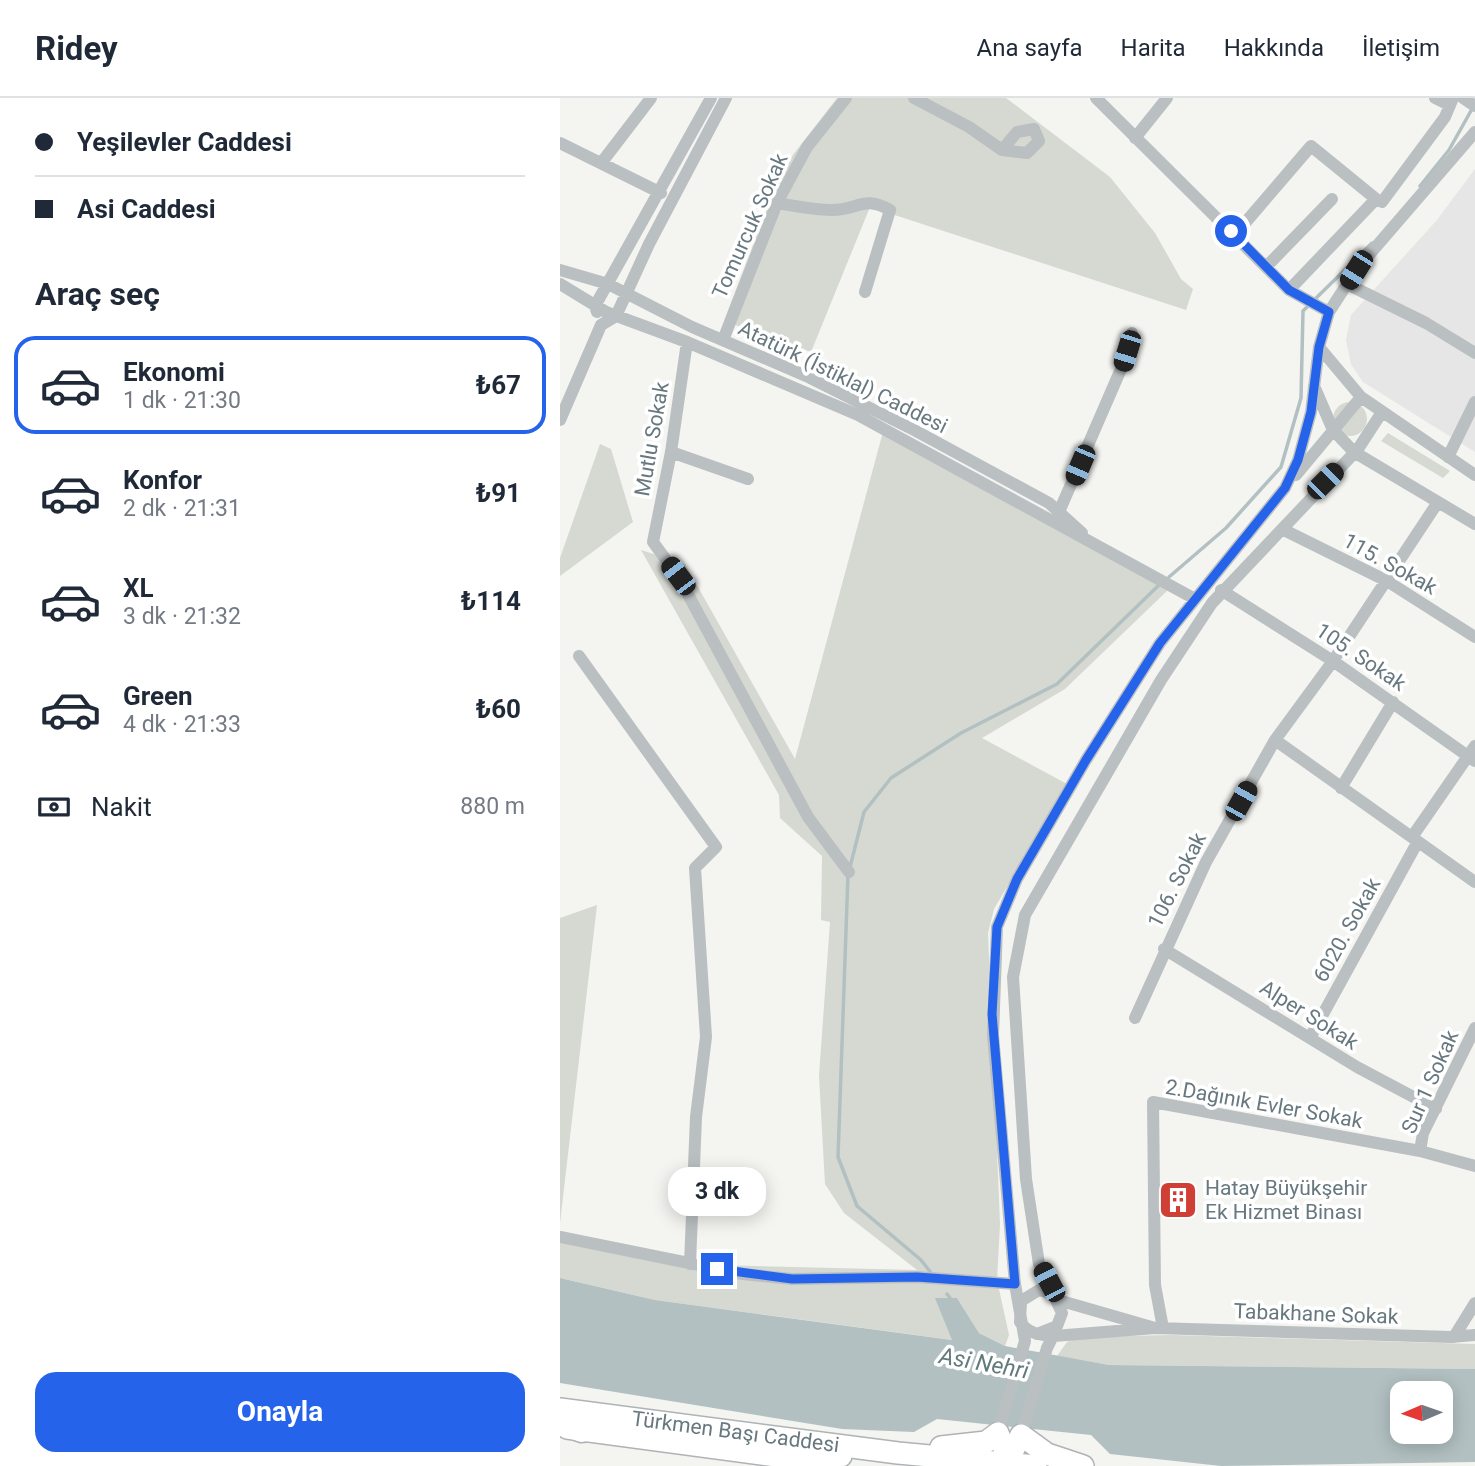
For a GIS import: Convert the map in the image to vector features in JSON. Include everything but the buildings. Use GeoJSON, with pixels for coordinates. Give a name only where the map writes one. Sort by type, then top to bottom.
{"type":"FeatureCollection","features":[{"type":"Feature","properties":{"kind":"main road","name":"Türkmen Başı Caddesi"},"geometry":{"type":"LineString","coordinates":[[560,1409],[898,1452],[1036,1466]]}},
{"type":"Feature","properties":{"kind":"main road"},"geometry":{"type":"LineString","coordinates":[[567,1426],[776,1456],[898,1457],[961,1466]]}},
{"type":"Feature","properties":{"kind":"main road"},"geometry":{"type":"LineString","coordinates":[[898,1452],[986,1441],[998,1433],[1008,1465]]}},
{"type":"Feature","properties":{"kind":"main road"},"geometry":{"type":"LineString","coordinates":[[1008,1465],[1021,1434],[1047,1454],[1083,1466]]}},
{"type":"Feature","properties":{"kind":"street"},"geometry":{"type":"LineString","coordinates":[[602,162],[651,98]]}},
{"type":"Feature","properties":{"kind":"street"},"geometry":{"type":"LineString","coordinates":[[601,325],[595,306],[661,193],[711,98]]}},
{"type":"Feature","properties":{"kind":"street"},"geometry":{"type":"LineString","coordinates":[[560,420],[601,325],[616,316],[649,244],[726,98]]}},
{"type":"Feature","properties":{"kind":"street","name":"Tomurcuk Sokak"},"geometry":{"type":"LineString","coordinates":[[723,340],[777,203],[807,147],[846,98]]}},
{"type":"Feature","properties":{"kind":"street"},"geometry":{"type":"LineString","coordinates":[[914,98],[969,127],[1002,150]]}},
{"type":"Feature","properties":{"kind":"street"},"geometry":{"type":"LineString","coordinates":[[1096,98],[1289,290],[1324,309]]}},
{"type":"Feature","properties":{"kind":"street"},"geometry":{"type":"LineString","coordinates":[[1135,138],[1167,98]]}},
{"type":"Feature","properties":{"kind":"street"},"geometry":{"type":"LineString","coordinates":[[1231,231],[1245,223],[1311,146],[1382,202],[1445,117],[1451,102],[1435,98]]}},
{"type":"Feature","properties":{"kind":"street"},"geometry":{"type":"LineString","coordinates":[[1463,98],[1475,106]]}},
{"type":"Feature","properties":{"kind":"street"},"geometry":{"type":"LineString","coordinates":[[1285,488],[1304,436],[1314,386],[1324,309],[1475,132]]}},
{"type":"Feature","properties":{"kind":"street"},"geometry":{"type":"LineString","coordinates":[[560,143],[661,193]]}},
{"type":"Feature","properties":{"kind":"street"},"geometry":{"type":"LineString","coordinates":[[1266,267],[1332,199]]}},
{"type":"Feature","properties":{"kind":"street"},"geometry":{"type":"LineString","coordinates":[[1289,290],[1376,199]]}},
{"type":"Feature","properties":{"kind":"street"},"geometry":{"type":"LineString","coordinates":[[777,203],[829,210],[845,209],[864,202],[877,203],[890,210],[865,292]]}},
{"type":"Feature","properties":{"kind":"street","name":"Atatürk (İstiklal) Caddesi"},"geometry":{"type":"LineString","coordinates":[[560,270],[608,284],[723,340],[806,376],[916,431],[1049,503],[1096,545]]}},
{"type":"Feature","properties":{"kind":"street","name":"Atatürk (İstiklal) Caddesi"},"geometry":{"type":"LineString","coordinates":[[560,284],[616,316],[687,342],[858,415],[1195,599]]}},
{"type":"Feature","properties":{"kind":"street"},"geometry":{"type":"LineString","coordinates":[[1347,284],[1426,323],[1475,353]]}},
{"type":"Feature","properties":{"kind":"street"},"geometry":{"type":"LineString","coordinates":[[1059,512],[1121,369],[1132,333]]}},
{"type":"Feature","properties":{"kind":"street","name":"Mutlu Sokak"},"geometry":{"type":"LineString","coordinates":[[687,342],[671,452],[653,542],[678,576],[808,817],[849,872]]}},
{"type":"Feature","properties":{"kind":"street"},"geometry":{"type":"LineString","coordinates":[[1319,347],[1361,397],[1475,475]]}},
{"type":"Feature","properties":{"kind":"street"},"geometry":{"type":"LineString","coordinates":[[1314,386],[1333,430],[1354,452],[1475,524]]}},
{"type":"Feature","properties":{"kind":"street"},"geometry":{"type":"LineString","coordinates":[[998,1433],[1025,1341],[1018,1315],[992,1014],[997,927],[1017,879],[1086,760],[1160,643],[1361,397]]}},
{"type":"Feature","properties":{"kind":"street"},"geometry":{"type":"LineString","coordinates":[[1448,457],[1475,402]]}},
{"type":"Feature","properties":{"kind":"street"},"geometry":{"type":"LineString","coordinates":[[1021,1434],[1050,1342],[1060,1320],[1061,1306],[1039,1264],[1026,1179],[1013,976],[1026,915],[1161,680],[1222,590],[1283,530],[1354,452],[1382,412]]}},
{"type":"Feature","properties":{"kind":"street"},"geometry":{"type":"LineString","coordinates":[[671,452],[748,479]]}},
{"type":"Feature","properties":{"kind":"street","name":"106. Sokak"},"geometry":{"type":"LineString","coordinates":[[1135,1018],[1164,949],[1206,862],[1275,740],[1333,661],[1438,502]]}},
{"type":"Feature","properties":{"kind":"street","name":"115. Sokak"},"geometry":{"type":"LineString","coordinates":[[1283,530],[1387,581],[1475,637]]}},
{"type":"Feature","properties":{"kind":"street","name":"105. Sokak"},"geometry":{"type":"LineString","coordinates":[[1222,590],[1473,755]]}},
{"type":"Feature","properties":{"kind":"street"},"geometry":{"type":"LineString","coordinates":[[579,656],[716,847],[695,868],[706,1037],[696,1116],[691,1264]]}},
{"type":"Feature","properties":{"kind":"street"},"geometry":{"type":"LineString","coordinates":[[1341,788],[1393,702]]}},
{"type":"Feature","properties":{"kind":"street"},"geometry":{"type":"LineString","coordinates":[[1275,740],[1475,882]]}},
{"type":"Feature","properties":{"kind":"street","name":"6020. Sokak"},"geometry":{"type":"LineString","coordinates":[[1311,1037],[1415,840],[1473,755]]}},
{"type":"Feature","properties":{"kind":"street","name":"Alper Sokak"},"geometry":{"type":"LineString","coordinates":[[1164,949],[1357,1067],[1436,1109]]}},
{"type":"Feature","properties":{"kind":"street","name":"Sur 1 Sokak"},"geometry":{"type":"LineString","coordinates":[[1420,1151],[1423,1133],[1475,1028]]}},
{"type":"Feature","properties":{"kind":"street","name":"2.Dağınık Evler Sokak"},"geometry":{"type":"LineString","coordinates":[[1159,1328],[1155,1285],[1153,1102],[1420,1151],[1472,1168]]}},
{"type":"Feature","properties":{"kind":"street"},"geometry":{"type":"LineString","coordinates":[[560,1237],[691,1264],[792,1279],[917,1277],[1015,1284]]}},
{"type":"Feature","properties":{"kind":"street"},"geometry":{"type":"LineString","coordinates":[[1046,1291],[1058,1300],[1159,1328],[1050,1342],[1024,1328],[1018,1315],[1021,1301],[1032,1292],[1046,1291]]}},
{"type":"Feature","properties":{"kind":"street"},"geometry":{"type":"LineString","coordinates":[[1454,1337],[1475,1303]]}},
{"type":"Feature","properties":{"kind":"street"},"geometry":{"type":"LineString","coordinates":[[1037,1334],[1051,1331],[1060,1320]]}},
{"type":"Feature","properties":{"kind":"street","name":"Tabakhane Sokak"},"geometry":{"type":"LineString","coordinates":[[1159,1328],[1454,1337],[1475,1335]]}},
{"type":"Feature","properties":{"kind":"shaded area"},"geometry":{"type":"Polygon","coordinates":[[[837,98],[1006,98],[1110,177],[1155,233],[1181,279],[1193,289],[1186,310],[870,207],[811,352],[724,321],[782,169],[837,98]]]}},
{"type":"Feature","properties":{"kind":"shaded area"},"geometry":{"type":"Polygon","coordinates":[[[1475,169],[1475,452],[1363,382],[1351,364],[1346,340],[1351,315],[1437,220],[1475,169]]]}},
{"type":"Feature","properties":{"kind":"shaded area"},"geometry":{"type":"Polygon","coordinates":[[[1350,402],[1362,407],[1367,419],[1362,431],[1350,436],[1338,431],[1333,419],[1338,407],[1350,402]]]}},
{"type":"Feature","properties":{"kind":"shaded area"},"geometry":{"type":"Polygon","coordinates":[[[884,428],[1169,589],[1065,689],[982,738],[1067,784],[994,909],[988,933],[1000,1224],[997,1280],[1009,1335],[1005,1346],[979,1333],[957,1298],[936,1298],[953,1340],[655,1300],[560,1278],[560,1231],[717,1265],[917,1270],[844,1213],[825,1184],[819,1076],[830,922],[821,920],[822,856],[780,818],[779,795],[641,550],[685,564],[795,759],[884,428]]]}},
{"type":"Feature","properties":{"kind":"shaded area"},"geometry":{"type":"Polygon","coordinates":[[[1388,433],[1450,471],[1443,478],[1381,441],[1388,433]]]}},
{"type":"Feature","properties":{"kind":"shaded area"},"geometry":{"type":"Polygon","coordinates":[[[600,444],[611,449],[633,522],[560,576],[560,558],[600,444]]]}},
{"type":"Feature","properties":{"kind":"shaded area"},"geometry":{"type":"Polygon","coordinates":[[[597,905],[560,1223],[560,918],[597,905]]]}},
{"type":"Feature","properties":{"kind":"shaded area"},"geometry":{"type":"Polygon","coordinates":[[[1171,1335],[1475,1344],[1475,1369],[1109,1365],[1057,1356],[1067,1342],[1080,1337],[1171,1335]]]}},
{"type":"Feature","properties":{"kind":"water","name":"Asi Nehri"},"geometry":{"type":"Polygon","coordinates":[[[560,1278],[655,1300],[952,1340],[935,1298],[957,1298],[979,1333],[1005,1346],[1109,1365],[1475,1369],[1475,1462],[1221,1466],[1110,1454],[1091,1435],[937,1419],[914,1432],[842,1429],[560,1383],[560,1278]]]}},
{"type":"Feature","properties":{"kind":"waterway"},"geometry":{"type":"LineString","coordinates":[[1420,186],[1449,150],[1472,109]]}},
{"type":"Feature","properties":{"kind":"waterway"},"geometry":{"type":"LineString","coordinates":[[1169,577],[1226,528],[1281,467],[1301,398],[1303,311],[1372,243]]}},
{"type":"Feature","properties":{"kind":"waterway"},"geometry":{"type":"LineString","coordinates":[[850,867],[864,812],[891,778],[961,733],[1057,684],[1158,586]]}},
{"type":"Feature","properties":{"kind":"waterway"},"geometry":{"type":"LineString","coordinates":[[848,874],[838,1157],[857,1206],[921,1260],[932,1274]]}},
{"type":"Feature","properties":{"kind":"waterway"},"geometry":{"type":"LineString","coordinates":[[947,1294],[950,1298]]}},
{"type":"Feature","properties":{"kind":"place","name":"Hatay Büyükşehir Ek Hizmet Binası"},"geometry":{"type":"Point","coordinates":[1178,1200]}},
{"type":"Feature","properties":{"kind":"route"},"geometry":{"type":"LineString","coordinates":[[717,1269],[792,1279],[917,1277],[1015,1284],[992,1014],[997,927],[1017,879],[1086,760],[1160,643],[1285,488],[1298,460],[1311,412],[1319,347],[1329,312],[1289,290],[1231,231]]}}]}
